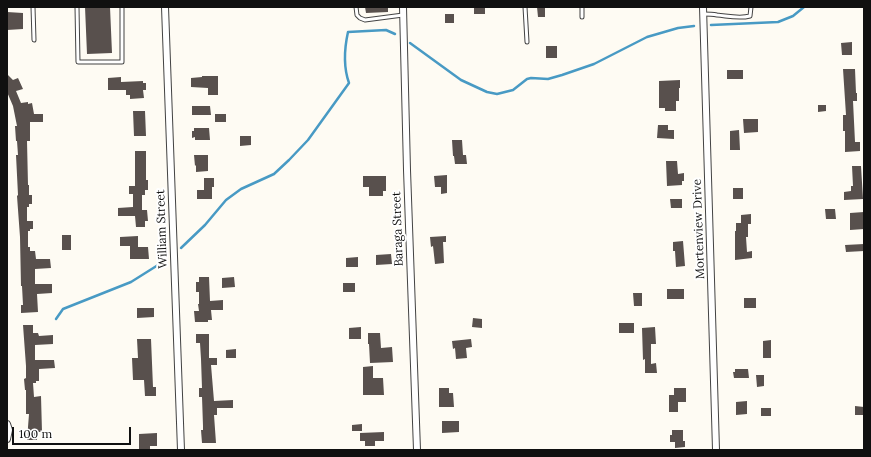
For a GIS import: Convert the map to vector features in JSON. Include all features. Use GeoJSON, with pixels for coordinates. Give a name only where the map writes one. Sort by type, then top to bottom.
{"type":"FeatureCollection","features":[{"type":"Feature","properties":{"kind":"street","name":"William Street"},"geometry":{"type":"LineString","coordinates":[[165,7],[181,450]]}},
{"type":"Feature","properties":{"kind":"street","name":"Baraga Street"},"geometry":{"type":"LineString","coordinates":[[403,7],[417,450]]}},
{"type":"Feature","properties":{"kind":"street","name":"Mortenview Drive"},"geometry":{"type":"LineString","coordinates":[[703,7],[716,450]]}},
{"type":"Feature","properties":{"kind":"street"},"geometry":{"type":"LineString","coordinates":[[7,424],[9,430],[7,438]]}},
{"type":"Feature","properties":{"kind":"lane"},"geometry":{"type":"LineString","coordinates":[[33,7],[34,40]]}},
{"type":"Feature","properties":{"kind":"lane"},"geometry":{"type":"LineString","coordinates":[[77,7],[78,62],[122,62],[122,7]]}},
{"type":"Feature","properties":{"kind":"lane"},"geometry":{"type":"LineString","coordinates":[[356,7],[357,15],[365,20],[403,16]]}},
{"type":"Feature","properties":{"kind":"lane"},"geometry":{"type":"LineString","coordinates":[[525,7],[527,42]]}},
{"type":"Feature","properties":{"kind":"lane"},"geometry":{"type":"LineString","coordinates":[[582,7],[582,17]]}},
{"type":"Feature","properties":{"kind":"lane"},"geometry":{"type":"LineString","coordinates":[[703,14],[746,17],[750,16],[750,7]]}},
{"type":"Feature","properties":{"kind":"building"},"geometry":{"type":"Polygon","coordinates":[[[85,7],[110,7],[112,53],[87,54],[85,7]]]}},
{"type":"Feature","properties":{"kind":"building"},"geometry":{"type":"Polygon","coordinates":[[[365,7],[388,7],[388,12],[366,13],[365,7]]]}},
{"type":"Feature","properties":{"kind":"building"},"geometry":{"type":"Polygon","coordinates":[[[474,7],[485,7],[485,14],[474,14],[474,7]]]}},
{"type":"Feature","properties":{"kind":"building"},"geometry":{"type":"Polygon","coordinates":[[[537,7],[545,7],[545,17],[538,17],[537,7]]]}},
{"type":"Feature","properties":{"kind":"building"},"geometry":{"type":"Polygon","coordinates":[[[7,12],[23,13],[23,29],[7,30],[7,12]]]}},
{"type":"Feature","properties":{"kind":"building"},"geometry":{"type":"Polygon","coordinates":[[[445,14],[454,14],[454,23],[445,23],[445,14]]]}},
{"type":"Feature","properties":{"kind":"building"},"geometry":{"type":"Polygon","coordinates":[[[852,42],[852,55],[842,55],[841,43],[852,42]]]}},
{"type":"Feature","properties":{"kind":"building"},"geometry":{"type":"Polygon","coordinates":[[[546,46],[557,46],[557,58],[546,58],[546,46]]]}},
{"type":"Feature","properties":{"kind":"building"},"geometry":{"type":"Polygon","coordinates":[[[843,69],[855,69],[857,101],[853,101],[855,142],[860,142],[860,151],[845,152],[843,115],[846,115],[843,69]]]}},
{"type":"Feature","properties":{"kind":"building"},"geometry":{"type":"Polygon","coordinates":[[[727,70],[743,70],[743,79],[727,79],[727,70]]]}},
{"type":"Feature","properties":{"kind":"building"},"geometry":{"type":"Polygon","coordinates":[[[7,74],[13,80],[18,78],[23,89],[16,91],[21,103],[32,103],[34,114],[43,114],[43,122],[30,122],[30,141],[27,141],[28,185],[29,195],[32,195],[32,204],[29,204],[29,207],[27,207],[27,221],[33,221],[33,229],[28,231],[28,247],[30,247],[30,251],[35,251],[36,259],[50,259],[51,268],[35,269],[35,284],[52,284],[52,293],[37,294],[38,312],[21,313],[21,305],[23,305],[17,196],[16,155],[18,155],[15,126],[17,126],[13,106],[7,92],[7,74]]]}},
{"type":"Feature","properties":{"kind":"building"},"geometry":{"type":"Polygon","coordinates":[[[218,76],[218,95],[208,95],[208,88],[191,87],[191,78],[218,76]]]}},
{"type":"Feature","properties":{"kind":"building"},"geometry":{"type":"Polygon","coordinates":[[[121,77],[121,82],[143,81],[143,83],[146,83],[146,90],[143,90],[144,98],[130,99],[130,95],[126,95],[126,90],[108,90],[108,78],[121,77]]]}},
{"type":"Feature","properties":{"kind":"building"},"geometry":{"type":"Polygon","coordinates":[[[680,80],[679,101],[676,101],[676,111],[665,111],[665,108],[659,108],[659,81],[680,80]]]}},
{"type":"Feature","properties":{"kind":"building"},"geometry":{"type":"Polygon","coordinates":[[[818,105],[826,105],[826,111],[818,112],[818,105]]]}},
{"type":"Feature","properties":{"kind":"building"},"geometry":{"type":"Polygon","coordinates":[[[192,106],[210,106],[211,115],[192,115],[192,106]]]}},
{"type":"Feature","properties":{"kind":"building"},"geometry":{"type":"Polygon","coordinates":[[[133,111],[145,111],[146,136],[134,136],[133,111]]]}},
{"type":"Feature","properties":{"kind":"building"},"geometry":{"type":"Polygon","coordinates":[[[215,114],[226,114],[226,122],[215,122],[215,114]]]}},
{"type":"Feature","properties":{"kind":"building"},"geometry":{"type":"Polygon","coordinates":[[[743,119],[758,119],[758,132],[744,133],[743,119]]]}},
{"type":"Feature","properties":{"kind":"building"},"geometry":{"type":"Polygon","coordinates":[[[658,125],[668,125],[668,130],[674,130],[674,139],[657,138],[658,125]]]}},
{"type":"Feature","properties":{"kind":"building"},"geometry":{"type":"Polygon","coordinates":[[[194,128],[209,128],[210,140],[195,140],[195,137],[192,138],[192,131],[194,131],[194,128]]]}},
{"type":"Feature","properties":{"kind":"building"},"geometry":{"type":"Polygon","coordinates":[[[739,130],[740,150],[730,150],[730,131],[739,130]]]}},
{"type":"Feature","properties":{"kind":"building"},"geometry":{"type":"Polygon","coordinates":[[[240,136],[251,136],[251,145],[240,146],[240,136]]]}},
{"type":"Feature","properties":{"kind":"building"},"geometry":{"type":"Polygon","coordinates":[[[452,140],[462,140],[463,155],[466,155],[467,164],[455,164],[452,140]]]}},
{"type":"Feature","properties":{"kind":"building"},"geometry":{"type":"Polygon","coordinates":[[[135,151],[146,151],[146,180],[148,180],[148,190],[145,190],[145,195],[142,195],[142,210],[147,210],[148,221],[145,221],[145,227],[136,227],[135,216],[118,216],[118,208],[133,207],[133,194],[129,194],[129,186],[135,186],[135,151]]]}},
{"type":"Feature","properties":{"kind":"building"},"geometry":{"type":"Polygon","coordinates":[[[194,155],[208,155],[208,171],[196,172],[194,155]]]}},
{"type":"Feature","properties":{"kind":"building"},"geometry":{"type":"Polygon","coordinates":[[[666,161],[677,161],[678,174],[684,173],[684,181],[682,181],[682,185],[667,186],[666,161]]]}},
{"type":"Feature","properties":{"kind":"building"},"geometry":{"type":"Polygon","coordinates":[[[852,166],[861,166],[863,199],[844,200],[844,192],[851,191],[851,186],[853,186],[852,166]]]}},
{"type":"Feature","properties":{"kind":"building"},"geometry":{"type":"Polygon","coordinates":[[[447,175],[447,193],[441,194],[441,187],[435,187],[434,176],[447,175]]]}},
{"type":"Feature","properties":{"kind":"building"},"geometry":{"type":"Polygon","coordinates":[[[363,176],[386,176],[386,191],[383,191],[383,196],[369,196],[369,187],[363,187],[363,176]]]}},
{"type":"Feature","properties":{"kind":"building"},"geometry":{"type":"Polygon","coordinates":[[[204,178],[214,178],[212,199],[197,199],[197,190],[204,190],[204,178]]]}},
{"type":"Feature","properties":{"kind":"building"},"geometry":{"type":"Polygon","coordinates":[[[733,188],[743,188],[743,199],[733,199],[733,188]]]}},
{"type":"Feature","properties":{"kind":"building"},"geometry":{"type":"Polygon","coordinates":[[[670,199],[682,199],[682,208],[671,208],[670,199]]]}},
{"type":"Feature","properties":{"kind":"building"},"geometry":{"type":"Polygon","coordinates":[[[825,209],[835,209],[836,219],[826,219],[825,209]]]}},
{"type":"Feature","properties":{"kind":"building"},"geometry":{"type":"Polygon","coordinates":[[[864,212],[864,229],[850,230],[850,213],[864,212]]]}},
{"type":"Feature","properties":{"kind":"building"},"geometry":{"type":"Polygon","coordinates":[[[751,214],[751,224],[748,224],[748,237],[746,237],[747,252],[752,251],[752,258],[735,260],[736,223],[741,223],[741,215],[751,214]]]}},
{"type":"Feature","properties":{"kind":"building"},"geometry":{"type":"Polygon","coordinates":[[[62,235],[71,235],[71,250],[62,250],[62,235]]]}},
{"type":"Feature","properties":{"kind":"building"},"geometry":{"type":"Polygon","coordinates":[[[138,236],[138,247],[148,247],[149,259],[130,259],[130,246],[120,246],[120,237],[138,236]]]}},
{"type":"Feature","properties":{"kind":"building"},"geometry":{"type":"Polygon","coordinates":[[[446,236],[446,242],[443,242],[444,263],[435,264],[433,246],[431,247],[430,237],[446,236]]]}},
{"type":"Feature","properties":{"kind":"building"},"geometry":{"type":"Polygon","coordinates":[[[683,241],[685,266],[676,267],[673,242],[683,241]]]}},
{"type":"Feature","properties":{"kind":"building"},"geometry":{"type":"Polygon","coordinates":[[[864,244],[864,251],[846,252],[845,245],[864,244]]]}},
{"type":"Feature","properties":{"kind":"building"},"geometry":{"type":"Polygon","coordinates":[[[391,254],[392,264],[376,265],[376,255],[391,254]]]}},
{"type":"Feature","properties":{"kind":"building"},"geometry":{"type":"Polygon","coordinates":[[[358,257],[358,267],[346,267],[346,258],[358,257]]]}},
{"type":"Feature","properties":{"kind":"building"},"geometry":{"type":"Polygon","coordinates":[[[199,277],[209,277],[210,301],[223,300],[223,310],[211,310],[212,320],[208,320],[208,322],[195,322],[194,311],[199,311],[199,292],[196,292],[196,282],[199,282],[199,277]]]}},
{"type":"Feature","properties":{"kind":"building"},"geometry":{"type":"Polygon","coordinates":[[[234,277],[235,287],[222,288],[222,278],[234,277]]]}},
{"type":"Feature","properties":{"kind":"building"},"geometry":{"type":"Polygon","coordinates":[[[343,283],[355,283],[355,292],[343,292],[343,283]]]}},
{"type":"Feature","properties":{"kind":"building"},"geometry":{"type":"Polygon","coordinates":[[[667,289],[684,289],[684,299],[667,299],[667,289]]]}},
{"type":"Feature","properties":{"kind":"building"},"geometry":{"type":"Polygon","coordinates":[[[633,293],[642,293],[642,306],[634,306],[633,293]]]}},
{"type":"Feature","properties":{"kind":"building"},"geometry":{"type":"Polygon","coordinates":[[[744,298],[756,298],[756,308],[744,308],[744,298]]]}},
{"type":"Feature","properties":{"kind":"building"},"geometry":{"type":"Polygon","coordinates":[[[137,308],[154,308],[154,317],[137,318],[137,308]]]}},
{"type":"Feature","properties":{"kind":"building"},"geometry":{"type":"Polygon","coordinates":[[[473,318],[482,319],[482,328],[472,327],[473,318]]]}},
{"type":"Feature","properties":{"kind":"building"},"geometry":{"type":"Polygon","coordinates":[[[619,323],[634,323],[634,333],[619,333],[619,323]]]}},
{"type":"Feature","properties":{"kind":"building"},"geometry":{"type":"Polygon","coordinates":[[[23,325],[33,325],[33,333],[38,333],[39,336],[53,335],[53,344],[35,345],[35,360],[54,360],[55,368],[39,369],[39,381],[33,383],[34,397],[41,396],[42,432],[37,433],[37,440],[27,440],[29,414],[26,414],[26,390],[24,379],[26,378],[26,366],[23,325]]]}},
{"type":"Feature","properties":{"kind":"building"},"geometry":{"type":"Polygon","coordinates":[[[361,327],[361,339],[349,339],[349,328],[361,327]]]}},
{"type":"Feature","properties":{"kind":"building"},"geometry":{"type":"Polygon","coordinates":[[[655,327],[656,344],[651,344],[651,364],[656,363],[657,373],[645,373],[642,328],[655,327]]]}},
{"type":"Feature","properties":{"kind":"building"},"geometry":{"type":"Polygon","coordinates":[[[368,333],[380,333],[381,348],[392,347],[393,362],[370,363],[368,333]]]}},
{"type":"Feature","properties":{"kind":"building"},"geometry":{"type":"Polygon","coordinates":[[[196,334],[209,334],[209,358],[217,358],[217,365],[211,365],[214,401],[233,400],[233,408],[217,408],[217,415],[214,415],[216,443],[202,443],[202,397],[199,397],[199,388],[202,388],[201,359],[200,343],[196,343],[196,334]]]}},
{"type":"Feature","properties":{"kind":"building"},"geometry":{"type":"Polygon","coordinates":[[[137,339],[151,339],[153,387],[156,387],[156,396],[145,396],[144,380],[133,380],[132,358],[138,358],[137,339]]]}},
{"type":"Feature","properties":{"kind":"building"},"geometry":{"type":"Polygon","coordinates":[[[471,339],[472,347],[466,348],[467,358],[456,359],[455,348],[453,349],[452,341],[471,339]]]}},
{"type":"Feature","properties":{"kind":"building"},"geometry":{"type":"Polygon","coordinates":[[[771,340],[771,358],[763,358],[763,341],[771,340]]]}},
{"type":"Feature","properties":{"kind":"building"},"geometry":{"type":"Polygon","coordinates":[[[236,349],[236,358],[226,358],[226,350],[236,349]]]}},
{"type":"Feature","properties":{"kind":"building"},"geometry":{"type":"Polygon","coordinates":[[[373,366],[373,378],[383,378],[384,395],[363,395],[363,367],[373,366]]]}},
{"type":"Feature","properties":{"kind":"building"},"geometry":{"type":"Polygon","coordinates":[[[735,369],[748,369],[749,378],[734,378],[733,372],[735,372],[735,369]]]}},
{"type":"Feature","properties":{"kind":"building"},"geometry":{"type":"Polygon","coordinates":[[[756,375],[764,375],[764,386],[757,387],[756,375]]]}},
{"type":"Feature","properties":{"kind":"building"},"geometry":{"type":"Polygon","coordinates":[[[439,388],[449,388],[449,393],[453,393],[454,407],[439,407],[439,388]]]}},
{"type":"Feature","properties":{"kind":"building"},"geometry":{"type":"Polygon","coordinates":[[[674,388],[686,388],[686,402],[678,402],[678,412],[669,412],[669,395],[674,395],[674,388]]]}},
{"type":"Feature","properties":{"kind":"building"},"geometry":{"type":"Polygon","coordinates":[[[747,401],[747,414],[736,415],[736,402],[747,401]]]}},
{"type":"Feature","properties":{"kind":"building"},"geometry":{"type":"Polygon","coordinates":[[[855,406],[864,407],[864,415],[855,415],[855,406]]]}},
{"type":"Feature","properties":{"kind":"building"},"geometry":{"type":"Polygon","coordinates":[[[761,408],[771,408],[771,416],[761,416],[761,408]]]}},
{"type":"Feature","properties":{"kind":"building"},"geometry":{"type":"Polygon","coordinates":[[[442,421],[459,421],[459,432],[442,433],[442,421]]]}},
{"type":"Feature","properties":{"kind":"building"},"geometry":{"type":"Polygon","coordinates":[[[362,424],[362,431],[352,431],[352,425],[362,424]]]}},
{"type":"Feature","properties":{"kind":"building"},"geometry":{"type":"Polygon","coordinates":[[[672,430],[683,430],[683,441],[685,441],[685,447],[675,448],[675,442],[670,442],[672,430]]]}},
{"type":"Feature","properties":{"kind":"building"},"geometry":{"type":"Polygon","coordinates":[[[384,432],[384,441],[375,441],[375,446],[365,446],[365,441],[360,441],[360,433],[384,432]]]}},
{"type":"Feature","properties":{"kind":"building"},"geometry":{"type":"Polygon","coordinates":[[[157,433],[157,446],[150,446],[150,450],[139,450],[139,434],[157,433]]]}},
{"type":"Feature","properties":{"kind":"waterway"},"geometry":{"type":"LineString","coordinates":[[711,25],[778,22],[793,16],[804,7]]}},
{"type":"Feature","properties":{"kind":"waterway"},"geometry":{"type":"LineString","coordinates":[[410,43],[461,80],[487,92],[497,94],[513,90],[527,79],[548,79],[594,64],[647,37],[678,28],[694,26]]}},
{"type":"Feature","properties":{"kind":"waterway"},"geometry":{"type":"LineString","coordinates":[[181,248],[205,225],[226,200],[241,189],[274,174],[308,140],[349,83],[345,58],[348,32],[386,30],[395,34]]}},
{"type":"Feature","properties":{"kind":"waterway"},"geometry":{"type":"LineString","coordinates":[[56,319],[63,309],[131,282],[166,260]]}}]}
